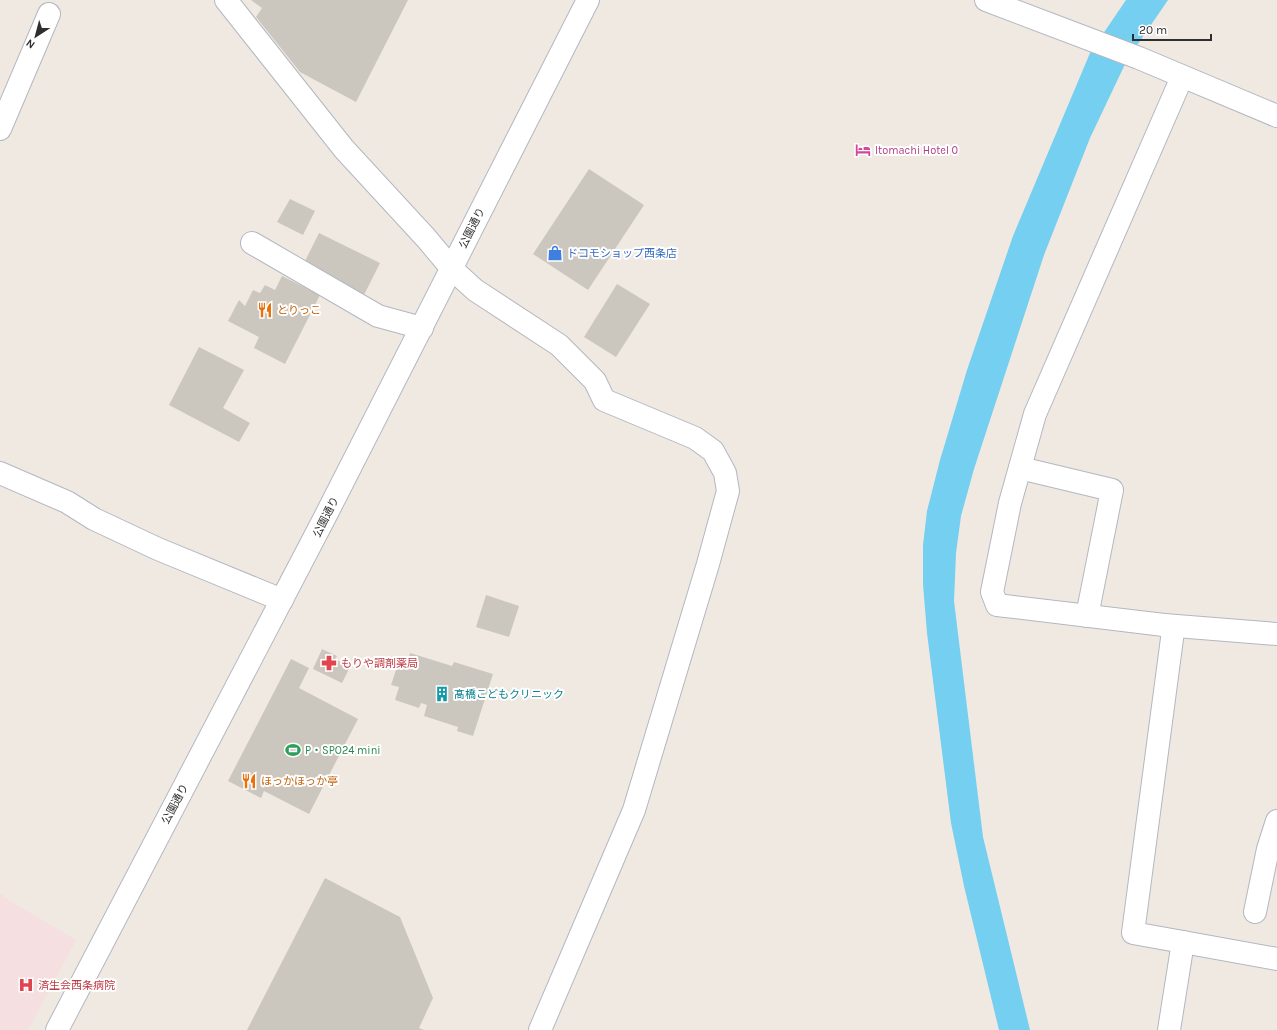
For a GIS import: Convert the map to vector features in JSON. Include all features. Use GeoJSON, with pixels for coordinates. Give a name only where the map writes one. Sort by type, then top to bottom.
{"type":"FeatureCollection","features":[{"type":"Feature","properties":{"kind":"street"},"geometry":{"type":"LineString","coordinates":[[226,0],[344,149],[426,238],[452,269],[475,290],[559,345],[595,381],[604,400],[695,438],[713,451],[725,473],[728,491],[706,572],[634,810],[540,1030]]}},
{"type":"Feature","properties":{"kind":"street","name":"公園通り"},"geometry":{"type":"LineString","coordinates":[[57,1030],[329,510],[588,0]]}},
{"type":"Feature","properties":{"kind":"street"},"geometry":{"type":"LineString","coordinates":[[986,0],[1139,58],[1277,116]]}},
{"type":"Feature","properties":{"kind":"street"},"geometry":{"type":"LineString","coordinates":[[0,129],[49,14]]}},
{"type":"Feature","properties":{"kind":"street"},"geometry":{"type":"LineString","coordinates":[[1182,77],[1035,414],[1010,503],[992,592],[997,605],[1164,625],[1277,634]]}},
{"type":"Feature","properties":{"kind":"street"},"geometry":{"type":"LineString","coordinates":[[252,243],[378,316],[422,328]]}},
{"type":"Feature","properties":{"kind":"street"},"geometry":{"type":"LineString","coordinates":[[1020,468],[1112,490],[1087,616]]}},
{"type":"Feature","properties":{"kind":"street"},"geometry":{"type":"LineString","coordinates":[[0,473],[67,502],[94,519],[158,549],[282,600]]}},
{"type":"Feature","properties":{"kind":"street"},"geometry":{"type":"LineString","coordinates":[[1164,625],[1173,632],[1133,932],[1277,958]]}},
{"type":"Feature","properties":{"kind":"street"},"geometry":{"type":"LineString","coordinates":[[1255,912],[1268,849],[1277,821]]}},
{"type":"Feature","properties":{"kind":"street"},"geometry":{"type":"LineString","coordinates":[[1169,1030],[1183,942]]}},
{"type":"Feature","properties":{"kind":"shaded area","name":"済生会西条病院"},"geometry":{"type":"Polygon","coordinates":[[[0,893],[12,902],[76,940],[28,1030],[0,1030],[0,893]]]}},
{"type":"Feature","properties":{"kind":"water"},"geometry":{"type":"Polygon","coordinates":[[[1126,0],[1168,0],[1127,60],[1090,138],[1044,255],[974,469],[961,516],[956,553],[954,601],[983,837],[1030,1030],[999,1030],[964,886],[951,823],[927,633],[923,584],[923,545],[927,511],[940,460],[967,370],[1013,236],[1090,53],[1126,0]]]}},
{"type":"Feature","properties":{"kind":"building"},"geometry":{"type":"Polygon","coordinates":[[[251,0],[408,0],[356,102],[300,72],[256,17],[262,8],[251,0]]]}},
{"type":"Feature","properties":{"kind":"building"},"geometry":{"type":"Polygon","coordinates":[[[589,169],[644,205],[588,290],[533,254],[589,169]]]}},
{"type":"Feature","properties":{"kind":"building"},"geometry":{"type":"Polygon","coordinates":[[[290,199],[315,211],[303,235],[277,222],[290,199]]]}},
{"type":"Feature","properties":{"kind":"building"},"geometry":{"type":"Polygon","coordinates":[[[319,233],[380,263],[363,297],[302,267],[319,233]]]}},
{"type":"Feature","properties":{"kind":"building"},"geometry":{"type":"Polygon","coordinates":[[[282,276],[320,295],[285,364],[254,348],[259,337],[228,321],[239,300],[245,306],[253,290],[260,293],[265,285],[275,290],[282,276]]]}},
{"type":"Feature","properties":{"kind":"building"},"geometry":{"type":"Polygon","coordinates":[[[617,284],[650,304],[616,357],[584,337],[617,284]]]}},
{"type":"Feature","properties":{"kind":"building"},"geometry":{"type":"Polygon","coordinates":[[[199,347],[244,370],[223,408],[250,423],[239,442],[169,405],[199,347]]]}},
{"type":"Feature","properties":{"kind":"building"},"geometry":{"type":"Polygon","coordinates":[[[486,595],[519,606],[509,637],[476,627],[486,595]]]}},
{"type":"Feature","properties":{"kind":"building","name":"もりや調剤薬局"},"geometry":{"type":"Polygon","coordinates":[[[322,649],[337,656],[335,659],[350,667],[342,683],[313,669],[322,649]]]}},
{"type":"Feature","properties":{"kind":"building","name":"髙橋こどもクリニック"},"geometry":{"type":"Polygon","coordinates":[[[410,653],[452,666],[454,662],[493,674],[473,736],[457,731],[458,727],[424,716],[427,705],[421,703],[419,708],[395,700],[399,687],[391,685],[399,661],[407,664],[410,653]]]}},
{"type":"Feature","properties":{"kind":"building","name":"P・SPO24 mini"},"geometry":{"type":"Polygon","coordinates":[[[291,659],[309,668],[299,688],[358,719],[309,814],[264,791],[261,798],[228,781],[291,659]]]}},
{"type":"Feature","properties":{"kind":"building"},"geometry":{"type":"Polygon","coordinates":[[[325,878],[400,917],[433,998],[419,1028],[424,1030],[247,1030],[325,878]]]}},
{"type":"Feature","properties":{"kind":"place","name":"Itomachi Hotel 0"},"geometry":{"type":"Point","coordinates":[863,150]}},
{"type":"Feature","properties":{"kind":"place","name":"ドコモショップ西条店"},"geometry":{"type":"Point","coordinates":[555,253]}},
{"type":"Feature","properties":{"kind":"place","name":"とりっこ"},"geometry":{"type":"Point","coordinates":[265,310]}},
{"type":"Feature","properties":{"kind":"place","name":"もりや調剤薬局"},"geometry":{"type":"Point","coordinates":[329,663]}},
{"type":"Feature","properties":{"kind":"place","name":"髙橋こどもクリニック"},"geometry":{"type":"Point","coordinates":[442,694]}},
{"type":"Feature","properties":{"kind":"place","name":"P・SPO24 mini"},"geometry":{"type":"Point","coordinates":[293,750]}},
{"type":"Feature","properties":{"kind":"place","name":"ほっかほっか亭"},"geometry":{"type":"Point","coordinates":[249,781]}},
{"type":"Feature","properties":{"kind":"place","name":"済生会西条病院"},"geometry":{"type":"Point","coordinates":[26,985]}}]}
